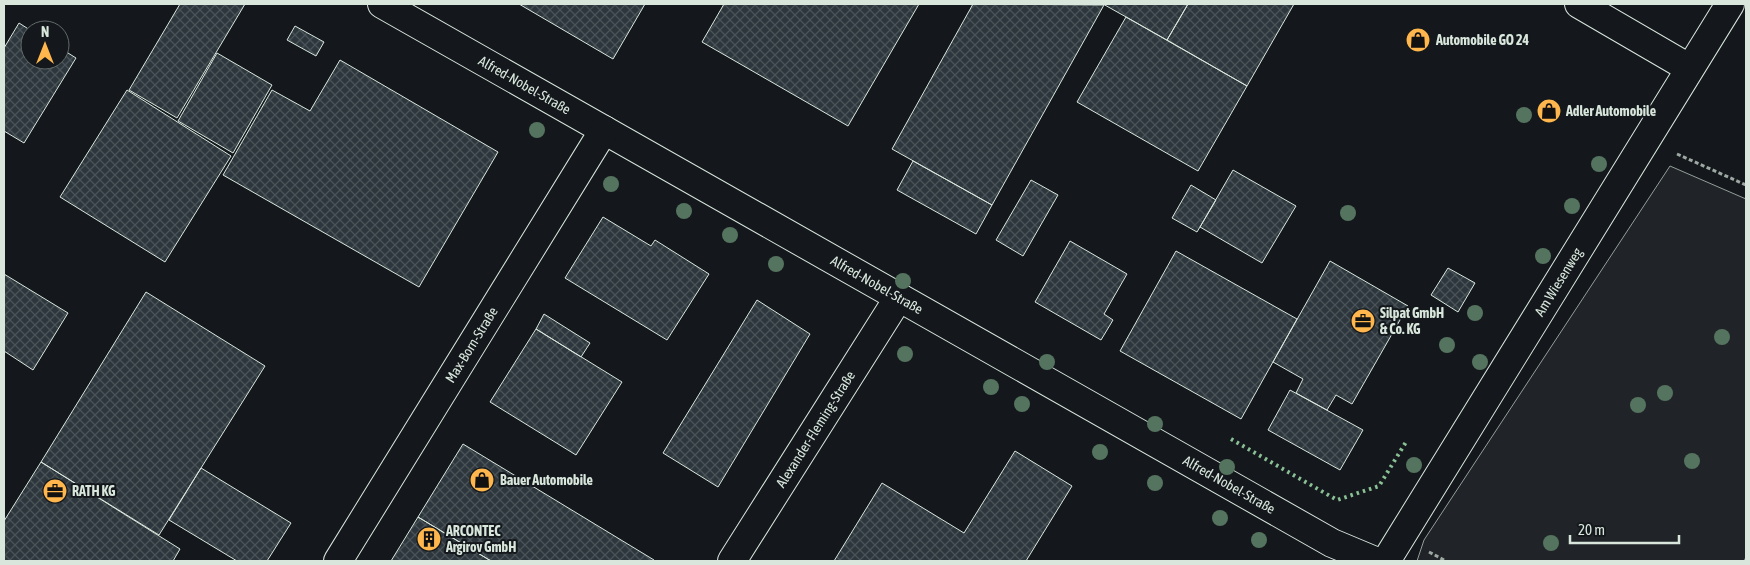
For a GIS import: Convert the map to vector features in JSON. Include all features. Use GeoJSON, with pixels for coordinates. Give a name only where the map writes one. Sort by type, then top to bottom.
{"type":"FeatureCollection","features":[{"type":"Feature","properties":{"kind":"street","name":"Alfred-Nobel-Straße"},"geometry":{"type":"LineString","coordinates":[[382,4],[1332,543],[1375,561]]}},
{"type":"Feature","properties":{"kind":"street"},"geometry":{"type":"LineString","coordinates":[[1579,4],[1689,68]]}},
{"type":"Feature","properties":{"kind":"street","name":"Am Wiesenweg"},"geometry":{"type":"LineString","coordinates":[[1386,561],[1730,4]]}},
{"type":"Feature","properties":{"kind":"street","name":"Max-Born-Straße"},"geometry":{"type":"LineString","coordinates":[[338,561],[604,130]]}},
{"type":"Feature","properties":{"kind":"street","name":"Alexander-Fleming-Straße"},"geometry":{"type":"LineString","coordinates":[[732,561],[898,297]]}},
{"type":"Feature","properties":{"kind":"path"},"geometry":{"type":"LineString","coordinates":[[1646,140],[1746,185]]}},
{"type":"Feature","properties":{"kind":"shaded area"},"geometry":{"type":"Polygon","coordinates":[[[1670,166],[1746,199],[1746,557],[1744,561],[1417,561],[1424,540],[1670,166]]]}},
{"type":"Feature","properties":{"kind":"building"},"geometry":{"type":"Polygon","coordinates":[[[180,4],[245,4],[177,118],[129,90],[180,4]]]}},
{"type":"Feature","properties":{"kind":"building"},"geometry":{"type":"Polygon","coordinates":[[[519,4],[645,4],[613,59],[519,4]]]}},
{"type":"Feature","properties":{"kind":"building"},"geometry":{"type":"Polygon","coordinates":[[[724,4],[919,4],[848,126],[702,42],[724,4]]]}},
{"type":"Feature","properties":{"kind":"building"},"geometry":{"type":"Polygon","coordinates":[[[973,4],[1104,5],[992,205],[892,149],[973,4]]]}},
{"type":"Feature","properties":{"kind":"building"},"geometry":{"type":"Polygon","coordinates":[[[1103,4],[1188,4],[1167,40],[1103,4]]]}},
{"type":"Feature","properties":{"kind":"building"},"geometry":{"type":"Polygon","coordinates":[[[1188,4],[1294,4],[1247,86],[1167,40],[1188,4]]]}},
{"type":"Feature","properties":{"kind":"building"},"geometry":{"type":"Polygon","coordinates":[[[1126,17],[1247,86],[1198,171],[1077,102],[1126,17]]]}},
{"type":"Feature","properties":{"kind":"building"},"geometry":{"type":"Polygon","coordinates":[[[19,23],[20,70],[69,70],[24,143],[4,131],[4,48],[19,23]]]}},
{"type":"Feature","properties":{"kind":"building"},"geometry":{"type":"Polygon","coordinates":[[[295,26],[324,42],[316,56],[287,40],[295,26]]]}},
{"type":"Feature","properties":{"kind":"building"},"geometry":{"type":"Polygon","coordinates":[[[217,53],[272,85],[233,153],[178,121],[217,53]]]}},
{"type":"Feature","properties":{"kind":"building"},"geometry":{"type":"Polygon","coordinates":[[[70,54],[76,58],[70,68],[70,54]]]}},
{"type":"Feature","properties":{"kind":"building"},"geometry":{"type":"Polygon","coordinates":[[[340,60],[498,152],[419,287],[223,175],[272,90],[310,111],[340,60]]]}},
{"type":"Feature","properties":{"kind":"building"},"geometry":{"type":"Polygon","coordinates":[[[127,90],[231,156],[165,262],[60,197],[127,90]]]}},
{"type":"Feature","properties":{"kind":"building"},"geometry":{"type":"Polygon","coordinates":[[[913,161],[992,205],[976,234],[897,190],[913,161]]]}},
{"type":"Feature","properties":{"kind":"building"},"geometry":{"type":"Polygon","coordinates":[[[1233,170],[1296,206],[1262,263],[1200,227],[1233,170]]]}},
{"type":"Feature","properties":{"kind":"building"},"geometry":{"type":"Polygon","coordinates":[[[1031,180],[1058,195],[1023,256],[996,240],[1031,180]]]}},
{"type":"Feature","properties":{"kind":"building"},"geometry":{"type":"Polygon","coordinates":[[[1191,185],[1216,200],[1197,232],[1172,218],[1191,185]]]}},
{"type":"Feature","properties":{"kind":"building"},"geometry":{"type":"Polygon","coordinates":[[[603,217],[651,246],[655,240],[709,274],[667,340],[565,278],[603,217]]]}},
{"type":"Feature","properties":{"kind":"building"},"geometry":{"type":"Polygon","coordinates":[[[1070,241],[1127,274],[1104,314],[1113,320],[1101,340],[1035,302],[1070,241]]]}},
{"type":"Feature","properties":{"kind":"building"},"geometry":{"type":"Polygon","coordinates":[[[1176,251],[1297,319],[1241,419],[1120,351],[1176,251]]]}},
{"type":"Feature","properties":{"kind":"building"},"geometry":{"type":"Polygon","coordinates":[[[1330,261],[1408,306],[1352,404],[1336,395],[1327,410],[1296,393],[1303,379],[1273,362],[1330,261]]]}},
{"type":"Feature","properties":{"kind":"building"},"geometry":{"type":"Polygon","coordinates":[[[1448,268],[1475,283],[1458,312],[1431,295],[1448,268]]]}},
{"type":"Feature","properties":{"kind":"building"},"geometry":{"type":"Polygon","coordinates":[[[4,274],[68,313],[33,370],[4,351],[4,274]]]}},
{"type":"Feature","properties":{"kind":"building"},"geometry":{"type":"Polygon","coordinates":[[[146,292],[265,366],[159,535],[41,462],[146,292]]]}},
{"type":"Feature","properties":{"kind":"building"},"geometry":{"type":"Polygon","coordinates":[[[757,300],[810,334],[718,487],[663,453],[757,300]]]}},
{"type":"Feature","properties":{"kind":"building"},"geometry":{"type":"Polygon","coordinates":[[[544,314],[590,343],[581,357],[536,329],[544,314]]]}},
{"type":"Feature","properties":{"kind":"building"},"geometry":{"type":"Polygon","coordinates":[[[536,329],[622,382],[576,455],[490,402],[536,329]]]}},
{"type":"Feature","properties":{"kind":"building"},"geometry":{"type":"Polygon","coordinates":[[[1290,390],[1363,430],[1340,470],[1268,430],[1290,390]]]}},
{"type":"Feature","properties":{"kind":"building","name":"Bauer Automobile"},"geometry":{"type":"Polygon","coordinates":[[[463,444],[654,560],[491,561],[418,517],[463,444]]]}},
{"type":"Feature","properties":{"kind":"building"},"geometry":{"type":"Polygon","coordinates":[[[1015,451],[1072,486],[1026,561],[834,561],[882,483],[964,533],[1015,451]]]}},
{"type":"Feature","properties":{"kind":"building","name":"RATH KG"},"geometry":{"type":"Polygon","coordinates":[[[41,462],[180,549],[173,561],[4,561],[4,521],[41,462]]]}},
{"type":"Feature","properties":{"kind":"building"},"geometry":{"type":"Polygon","coordinates":[[[201,468],[291,523],[267,561],[237,561],[169,520],[201,468]]]}},
{"type":"Feature","properties":{"kind":"building","name":"ARCONTEC Argirov GmbH"},"geometry":{"type":"Polygon","coordinates":[[[418,517],[491,561],[391,561],[418,517]]]}},
{"type":"Feature","properties":{"kind":"hedge"},"geometry":{"type":"LineString","coordinates":[[1231,439],[1337,500],[1379,486],[1406,442]]}},
{"type":"Feature","properties":{"kind":"place","name":"Automobile GO 24"},"geometry":{"type":"Point","coordinates":[1418,40]}},
{"type":"Feature","properties":{"kind":"place","name":"Adler Automobile"},"geometry":{"type":"Point","coordinates":[1549,111]}},
{"type":"Feature","properties":{"kind":"place","name":"Silpat GmbH & Co. KG"},"geometry":{"type":"Point","coordinates":[1363,321]}},
{"type":"Feature","properties":{"kind":"place","name":"Bauer Automobile"},"geometry":{"type":"Point","coordinates":[482,480]}},
{"type":"Feature","properties":{"kind":"place","name":"RATH KG"},"geometry":{"type":"Point","coordinates":[55,491]}},
{"type":"Feature","properties":{"kind":"place","name":"ARCONTEC Argirov GmbH"},"geometry":{"type":"Point","coordinates":[429,539]}}]}
